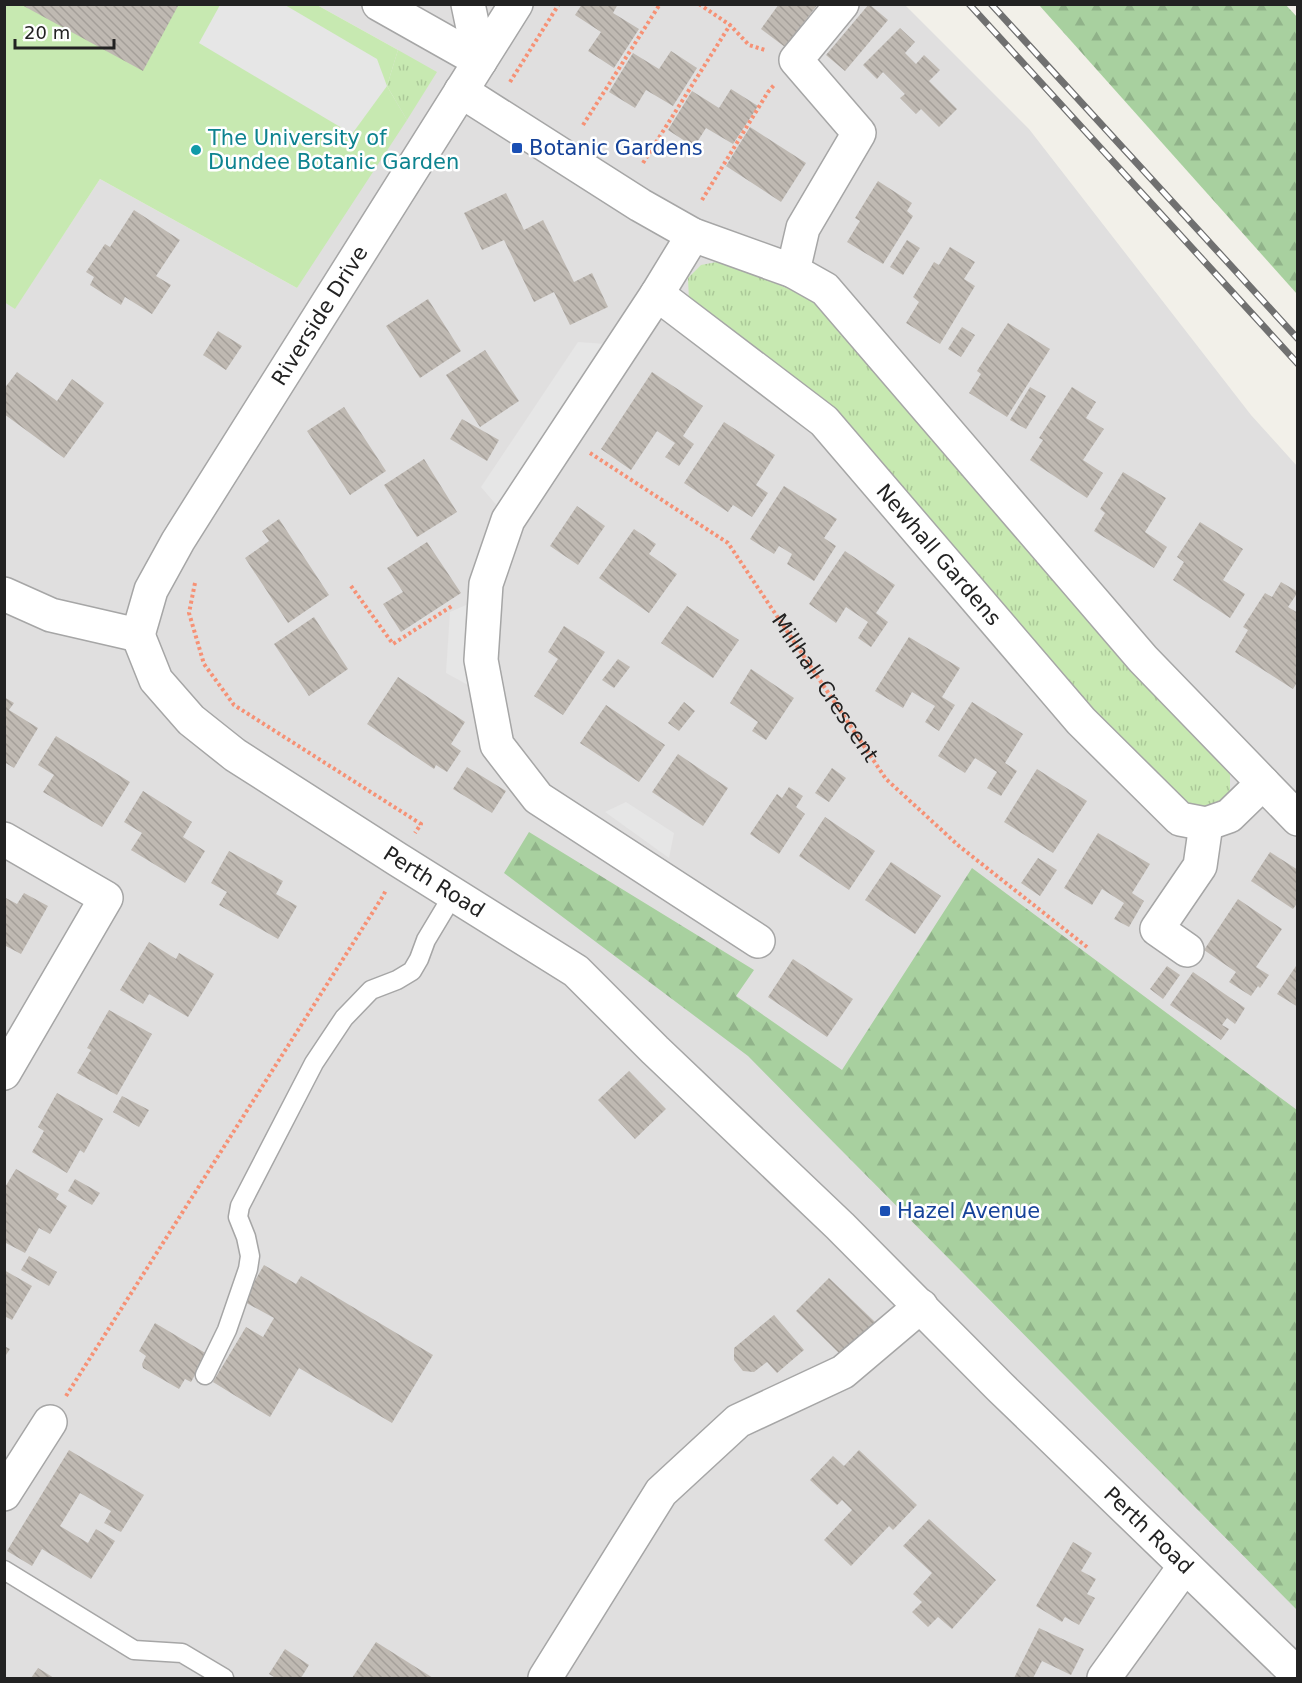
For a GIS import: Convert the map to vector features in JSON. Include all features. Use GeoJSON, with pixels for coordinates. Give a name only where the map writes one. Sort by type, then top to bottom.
{"type":"FeatureCollection","features":[{"type":"Feature","properties":{"kind":"street"},"geometry":{"type":"LineString","coordinates":[[380,4],[480,61]]}},
{"type":"Feature","properties":{"kind":"street"},"geometry":{"type":"LineString","coordinates":[[468,4],[480,61]]}},
{"type":"Feature","properties":{"kind":"street","name":"Riverside Drive"},"geometry":{"type":"LineString","coordinates":[[138,634],[151,590],[178,541],[516,4]]}},
{"type":"Feature","properties":{"kind":"street"},"geometry":{"type":"LineString","coordinates":[[793,270],[803,228],[859,133],[796,60],[842,4]]}},
{"type":"Feature","properties":{"kind":"street"},"geometry":{"type":"LineString","coordinates":[[461,91],[640,205],[693,235],[793,270],[825,289],[1143,659],[1298,819]]}},
{"type":"Feature","properties":{"kind":"street"},"geometry":{"type":"LineString","coordinates":[[693,235],[657,294],[508,520],[486,584],[481,660],[497,745],[538,798],[758,941]]}},
{"type":"Feature","properties":{"kind":"street","name":"Newhall Gardens"},"geometry":{"type":"LineString","coordinates":[[657,294],[824,421],[1081,722],[1180,819],[1206,824]]}},
{"type":"Feature","properties":{"kind":"street"},"geometry":{"type":"LineString","coordinates":[[4,594],[51,615],[138,634]]}},
{"type":"Feature","properties":{"kind":"street","name":"Perth Road"},"geometry":{"type":"LineString","coordinates":[[138,634],[156,680],[192,720],[235,755],[453,895],[576,970],[655,1050],[840,1226],[1000,1387],[1298,1676]]}},
{"type":"Feature","properties":{"kind":"street"},"geometry":{"type":"LineString","coordinates":[[1187,950],[1157,929],[1200,866],[1206,824],[1229,816],[1263,783]]}},
{"type":"Feature","properties":{"kind":"street"},"geometry":{"type":"LineString","coordinates":[[4,839],[106,898],[4,1073]]}},
{"type":"Feature","properties":{"kind":"street"},"geometry":{"type":"LineString","coordinates":[[545,1678],[662,1492],[738,1422],[843,1372],[921,1306]]}},
{"type":"Feature","properties":{"kind":"street"},"geometry":{"type":"LineString","coordinates":[[4,1494],[50,1422]]}},
{"type":"Feature","properties":{"kind":"street"},"geometry":{"type":"LineString","coordinates":[[1104,1678],[1185,1566]]}},
{"type":"Feature","properties":{"kind":"lane"},"geometry":{"type":"LineString","coordinates":[[205,1376],[227,1330],[248,1269],[250,1256],[238,1217],[240,1206],[285,1117],[314,1063],[344,1018],[371,990],[397,980],[412,971],[426,940],[453,895]]}},
{"type":"Feature","properties":{"kind":"lane"},"geometry":{"type":"LineString","coordinates":[[4,1570],[134,1650],[182,1653],[224,1678]]}},
{"type":"Feature","properties":{"kind":"path"},"geometry":{"type":"LineString","coordinates":[[492,110],[559,4]]}},
{"type":"Feature","properties":{"kind":"path"},"geometry":{"type":"LineString","coordinates":[[583,125],[660,4]]}},
{"type":"Feature","properties":{"kind":"path"},"geometry":{"type":"LineString","coordinates":[[699,4],[730,25],[748,45],[796,60],[768,92],[702,200]]}},
{"type":"Feature","properties":{"kind":"path"},"geometry":{"type":"LineString","coordinates":[[643,163],[730,25]]}},
{"type":"Feature","properties":{"kind":"path","name":"Millhall Crescent"},"geometry":{"type":"LineString","coordinates":[[563,436],[728,543],[886,779],[959,846],[1087,947]]}},
{"type":"Feature","properties":{"kind":"path"},"geometry":{"type":"LineString","coordinates":[[50,1422],[383,897],[397,859],[421,824],[234,705],[204,664],[189,613],[197,573]]}},
{"type":"Feature","properties":{"kind":"path"},"geometry":{"type":"LineString","coordinates":[[351,586],[393,644],[486,584]]}},
{"type":"Feature","properties":{"kind":"shaded area"},"geometry":{"type":"Polygon","coordinates":[[[220,5],[285,5],[377,59],[387,86],[352,134],[199,43],[220,5]]]}},
{"type":"Feature","properties":{"kind":"shaded area"},"geometry":{"type":"Polygon","coordinates":[[[317,5],[905,5],[1029,129],[1251,415],[1297,466],[1297,1678],[5,1678],[4,302],[15,308],[100,179],[297,288],[395,99],[387,86],[398,50],[317,5]]]}},
{"type":"Feature","properties":{"kind":"shaded area"},"geometry":{"type":"Polygon","coordinates":[[[578,342],[606,344],[499,508],[481,487],[578,342]]]}},
{"type":"Feature","properties":{"kind":"shaded area"},"geometry":{"type":"Polygon","coordinates":[[[473,602],[468,685],[446,673],[450,612],[473,602]]]}},
{"type":"Feature","properties":{"kind":"shaded area"},"geometry":{"type":"Polygon","coordinates":[[[626,802],[674,833],[669,858],[605,812],[626,802]]]}},
{"type":"Feature","properties":{"kind":"green space"},"geometry":{"type":"Polygon","coordinates":[[[1285,4],[1298,18],[1297,294],[1039,5],[1285,4]]]}},
{"type":"Feature","properties":{"kind":"green space","name":"The University of Dundee Botanic Garden"},"geometry":{"type":"Polygon","coordinates":[[[4,5],[317,5],[398,50],[387,86],[407,120],[297,288],[100,179],[15,309],[4,302],[4,5]]]}},
{"type":"Feature","properties":{"kind":"green space"},"geometry":{"type":"Polygon","coordinates":[[[398,50],[437,72],[407,120],[387,86],[398,50]]]}},
{"type":"Feature","properties":{"kind":"green space"},"geometry":{"type":"Polygon","coordinates":[[[722,261],[811,298],[1130,670],[1230,771],[1230,793],[1212,811],[1185,809],[689,301],[688,278],[701,265],[722,261]]]}},
{"type":"Feature","properties":{"kind":"green space"},"geometry":{"type":"Polygon","coordinates":[[[529,832],[754,970],[736,996],[842,1070],[972,868],[1297,1110],[1297,1610],[748,1056],[504,873],[529,832]]]}},
{"type":"Feature","properties":{"kind":"building"},"geometry":{"type":"Polygon","coordinates":[[[20,4],[179,4],[143,71],[20,4]]]}},
{"type":"Feature","properties":{"kind":"building"},"geometry":{"type":"Polygon","coordinates":[[[582,4],[618,4],[613,13],[639,29],[614,68],[588,51],[601,32],[575,15],[582,4]]]}},
{"type":"Feature","properties":{"kind":"building"},"geometry":{"type":"Polygon","coordinates":[[[779,4],[818,4],[785,47],[761,29],[779,4]]]}},
{"type":"Feature","properties":{"kind":"building"},"geometry":{"type":"Polygon","coordinates":[[[869,4],[888,20],[845,71],[826,55],[869,4]]]}},
{"type":"Feature","properties":{"kind":"building"},"geometry":{"type":"Polygon","coordinates":[[[900,28],[915,42],[905,53],[916,64],[924,55],[940,70],[929,81],[957,109],[939,127],[921,109],[916,114],[900,98],[905,94],[883,72],[877,79],[863,65],[900,28]]]}},
{"type":"Feature","properties":{"kind":"building"},"geometry":{"type":"Polygon","coordinates":[[[671,51],[697,68],[673,106],[646,90],[635,108],[609,92],[633,53],[659,69],[671,51]]]}},
{"type":"Feature","properties":{"kind":"building"},"geometry":{"type":"Polygon","coordinates":[[[731,89],[758,106],[733,144],[706,128],[694,147],[668,130],[692,91],[719,108],[731,89]]]}},
{"type":"Feature","properties":{"kind":"building"},"geometry":{"type":"Polygon","coordinates":[[[750,127],[806,163],[781,202],[726,166],[750,127]]]}},
{"type":"Feature","properties":{"kind":"building"},"geometry":{"type":"Polygon","coordinates":[[[878,181],[912,203],[907,211],[913,216],[883,264],[847,242],[860,221],[855,218],[878,181]]]}},
{"type":"Feature","properties":{"kind":"building"},"geometry":{"type":"Polygon","coordinates":[[[506,193],[524,230],[543,220],[574,282],[592,273],[608,307],[570,325],[554,292],[534,302],[504,240],[482,250],[464,213],[506,193]]]}},
{"type":"Feature","properties":{"kind":"building"},"geometry":{"type":"Polygon","coordinates":[[[134,210],[180,240],[156,276],[171,285],[152,314],[125,297],[121,305],[90,285],[94,277],[86,272],[105,244],[110,247],[134,210]]]}},
{"type":"Feature","properties":{"kind":"building"},"geometry":{"type":"Polygon","coordinates":[[[907,240],[920,248],[903,275],[890,267],[907,240]]]}},
{"type":"Feature","properties":{"kind":"building"},"geometry":{"type":"Polygon","coordinates":[[[950,247],[975,262],[964,279],[975,286],[940,344],[906,323],[919,302],[913,297],[934,262],[939,265],[950,247]]]}},
{"type":"Feature","properties":{"kind":"building"},"geometry":{"type":"Polygon","coordinates":[[[428,299],[461,351],[420,378],[386,326],[428,299]]]}},
{"type":"Feature","properties":{"kind":"building"},"geometry":{"type":"Polygon","coordinates":[[[1008,323],[1050,349],[1007,417],[969,393],[981,374],[977,371],[1008,323]]]}},
{"type":"Feature","properties":{"kind":"building"},"geometry":{"type":"Polygon","coordinates":[[[962,327],[975,335],[961,357],[948,349],[962,327]]]}},
{"type":"Feature","properties":{"kind":"building"},"geometry":{"type":"Polygon","coordinates":[[[218,331],[242,346],[226,370],[203,355],[218,331]]]}},
{"type":"Feature","properties":{"kind":"building"},"geometry":{"type":"Polygon","coordinates":[[[485,350],[519,401],[480,427],[446,375],[485,350]]]}},
{"type":"Feature","properties":{"kind":"building"},"geometry":{"type":"Polygon","coordinates":[[[17,372],[57,401],[72,379],[104,403],[64,458],[4,414],[4,389],[17,372]]]}},
{"type":"Feature","properties":{"kind":"building"},"geometry":{"type":"Polygon","coordinates":[[[652,372],[703,406],[683,436],[694,444],[679,466],[665,457],[675,443],[657,431],[631,470],[601,449],[652,372]]]}},
{"type":"Feature","properties":{"kind":"building"},"geometry":{"type":"Polygon","coordinates":[[[1030,387],[1046,396],[1026,429],[1010,420],[1030,387]]]}},
{"type":"Feature","properties":{"kind":"building"},"geometry":{"type":"Polygon","coordinates":[[[1072,387],[1096,402],[1086,418],[1104,429],[1083,460],[1103,473],[1087,498],[1030,460],[1043,440],[1039,438],[1072,387]]]}},
{"type":"Feature","properties":{"kind":"building"},"geometry":{"type":"Polygon","coordinates":[[[344,407],[386,471],[350,495],[307,431],[344,407]]]}},
{"type":"Feature","properties":{"kind":"building"},"geometry":{"type":"Polygon","coordinates":[[[462,419],[499,440],[487,461],[450,439],[462,419]]]}},
{"type":"Feature","properties":{"kind":"building"},"geometry":{"type":"Polygon","coordinates":[[[724,422],[775,455],[756,485],[768,493],[752,517],[733,505],[728,512],[684,483],[724,422]]]}},
{"type":"Feature","properties":{"kind":"building"},"geometry":{"type":"Polygon","coordinates":[[[424,459],[457,512],[417,537],[384,485],[424,459]]]}},
{"type":"Feature","properties":{"kind":"building"},"geometry":{"type":"Polygon","coordinates":[[[1123,472],[1166,498],[1145,532],[1167,547],[1154,568],[1094,531],[1105,513],[1100,509],[1123,472]]]}},
{"type":"Feature","properties":{"kind":"building"},"geometry":{"type":"Polygon","coordinates":[[[784,486],[837,519],[824,538],[836,546],[814,581],[787,564],[792,554],[779,546],[774,554],[750,539],[784,486]]]}},
{"type":"Feature","properties":{"kind":"building"},"geometry":{"type":"Polygon","coordinates":[[[577,506],[605,526],[578,565],[550,546],[577,506]]]}},
{"type":"Feature","properties":{"kind":"building"},"geometry":{"type":"Polygon","coordinates":[[[279,519],[329,595],[288,623],[245,558],[269,541],[262,531],[279,519]]]}},
{"type":"Feature","properties":{"kind":"building"},"geometry":{"type":"Polygon","coordinates":[[[1200,522],[1243,549],[1223,580],[1245,594],[1230,618],[1173,580],[1184,562],[1177,557],[1200,522]]]}},
{"type":"Feature","properties":{"kind":"building"},"geometry":{"type":"Polygon","coordinates":[[[634,529],[656,544],[649,554],[677,574],[649,613],[599,578],[634,529]]]}},
{"type":"Feature","properties":{"kind":"building"},"geometry":{"type":"Polygon","coordinates":[[[427,542],[461,593],[401,632],[383,604],[403,592],[387,568],[427,542]]]}},
{"type":"Feature","properties":{"kind":"building"},"geometry":{"type":"Polygon","coordinates":[[[845,551],[895,585],[876,613],[888,622],[871,647],[858,638],[868,622],[846,607],[836,623],[809,604],[845,551]]]}},
{"type":"Feature","properties":{"kind":"building"},"geometry":{"type":"Polygon","coordinates":[[[1281,582],[1298,592],[1288,607],[1298,613],[1298,681],[1293,689],[1235,652],[1248,630],[1243,627],[1265,593],[1272,597],[1281,582]]]}},
{"type":"Feature","properties":{"kind":"building"},"geometry":{"type":"Polygon","coordinates":[[[687,606],[739,640],[713,678],[661,643],[687,606]]]}},
{"type":"Feature","properties":{"kind":"building"},"geometry":{"type":"Polygon","coordinates":[[[314,617],[348,669],[309,696],[274,644],[314,617]]]}},
{"type":"Feature","properties":{"kind":"building"},"geometry":{"type":"Polygon","coordinates":[[[564,626],[605,652],[563,715],[534,696],[558,659],[548,652],[564,626]]]}},
{"type":"Feature","properties":{"kind":"building"},"geometry":{"type":"Polygon","coordinates":[[[909,637],[960,668],[942,697],[955,705],[939,731],[925,722],[935,706],[912,692],[903,708],[875,691],[909,637]]]}},
{"type":"Feature","properties":{"kind":"building"},"geometry":{"type":"Polygon","coordinates":[[[618,659],[630,667],[614,688],[602,680],[618,659]]]}},
{"type":"Feature","properties":{"kind":"building"},"geometry":{"type":"Polygon","coordinates":[[[751,669],[794,698],[766,740],[752,731],[758,722],[730,703],[751,669]]]}},
{"type":"Feature","properties":{"kind":"building"},"geometry":{"type":"Polygon","coordinates":[[[398,677],[465,722],[451,744],[461,751],[447,772],[436,765],[434,769],[367,724],[398,677]]]}},
{"type":"Feature","properties":{"kind":"building"},"geometry":{"type":"Polygon","coordinates":[[[4,697],[14,703],[9,710],[38,728],[14,768],[4,762],[4,697]]]}},
{"type":"Feature","properties":{"kind":"building"},"geometry":{"type":"Polygon","coordinates":[[[684,702],[695,711],[679,731],[668,723],[684,702]]]}},
{"type":"Feature","properties":{"kind":"building"},"geometry":{"type":"Polygon","coordinates":[[[972,702],[1023,734],[1005,763],[1017,771],[1001,796],[987,788],[997,772],[975,758],[965,773],[938,756],[972,702]]]}},
{"type":"Feature","properties":{"kind":"building"},"geometry":{"type":"Polygon","coordinates":[[[606,705],[665,745],[639,782],[580,743],[606,705]]]}},
{"type":"Feature","properties":{"kind":"building"},"geometry":{"type":"Polygon","coordinates":[[[56,736],[130,782],[102,827],[43,792],[54,775],[38,765],[56,736]]]}},
{"type":"Feature","properties":{"kind":"building"},"geometry":{"type":"Polygon","coordinates":[[[678,754],[728,788],[703,826],[652,792],[678,754]]]}},
{"type":"Feature","properties":{"kind":"building"},"geometry":{"type":"Polygon","coordinates":[[[467,767],[506,791],[492,813],[453,789],[467,767]]]}},
{"type":"Feature","properties":{"kind":"building"},"geometry":{"type":"Polygon","coordinates":[[[832,768],[846,778],[829,802],[815,793],[832,768]]]}},
{"type":"Feature","properties":{"kind":"building"},"geometry":{"type":"Polygon","coordinates":[[[1037,769],[1087,801],[1053,853],[1004,822],[1037,769]]]}},
{"type":"Feature","properties":{"kind":"building"},"geometry":{"type":"Polygon","coordinates":[[[789,787],[803,796],[796,807],[805,814],[779,854],[750,834],[777,794],[782,798],[789,787]]]}},
{"type":"Feature","properties":{"kind":"building"},"geometry":{"type":"Polygon","coordinates":[[[143,791],[192,822],[183,837],[205,851],[185,883],[131,850],[142,833],[124,822],[143,791]]]}},
{"type":"Feature","properties":{"kind":"building"},"geometry":{"type":"Polygon","coordinates":[[[825,817],[875,851],[849,890],[799,856],[825,817]]]}},
{"type":"Feature","properties":{"kind":"building"},"geometry":{"type":"Polygon","coordinates":[[[1098,833],[1150,864],[1132,893],[1144,901],[1129,927],[1114,919],[1124,903],[1102,889],[1092,905],[1064,888],[1098,833]]]}},
{"type":"Feature","properties":{"kind":"building"},"geometry":{"type":"Polygon","coordinates":[[[229,851],[283,881],[276,894],[297,906],[278,939],[219,905],[227,892],[211,883],[229,851]]]}},
{"type":"Feature","properties":{"kind":"building"},"geometry":{"type":"Polygon","coordinates":[[[1270,852],[1298,870],[1298,902],[1293,909],[1251,881],[1270,852]]]}},
{"type":"Feature","properties":{"kind":"building"},"geometry":{"type":"Polygon","coordinates":[[[1038,858],[1057,870],[1040,896],[1021,883],[1038,858]]]}},
{"type":"Feature","properties":{"kind":"building"},"geometry":{"type":"Polygon","coordinates":[[[891,862],[941,896],[915,934],[865,900],[891,862]]]}},
{"type":"Feature","properties":{"kind":"building"},"geometry":{"type":"Polygon","coordinates":[[[24,893],[48,906],[21,954],[4,945],[4,897],[17,904],[24,893]]]}},
{"type":"Feature","properties":{"kind":"building"},"geometry":{"type":"Polygon","coordinates":[[[1238,899],[1282,929],[1256,967],[1269,975],[1251,996],[1229,982],[1236,972],[1204,950],[1238,899]]]}},
{"type":"Feature","properties":{"kind":"building"},"geometry":{"type":"Polygon","coordinates":[[[149,942],[176,959],[179,953],[214,974],[188,1017],[149,994],[143,1004],[120,990],[149,942]]]}},
{"type":"Feature","properties":{"kind":"building"},"geometry":{"type":"Polygon","coordinates":[[[793,959],[853,999],[827,1037],[768,997],[793,959]]]}},
{"type":"Feature","properties":{"kind":"building"},"geometry":{"type":"Polygon","coordinates":[[[1298,963],[1298,1007],[1277,994],[1298,963]]]}},
{"type":"Feature","properties":{"kind":"building"},"geometry":{"type":"Polygon","coordinates":[[[1167,966],[1180,975],[1163,999],[1150,989],[1167,966]]]}},
{"type":"Feature","properties":{"kind":"building"},"geometry":{"type":"Polygon","coordinates":[[[1193,972],[1245,1008],[1235,1024],[1227,1018],[1222,1025],[1229,1029],[1221,1040],[1170,1005],[1193,972]]]}},
{"type":"Feature","properties":{"kind":"building"},"geometry":{"type":"Polygon","coordinates":[[[109,1010],[152,1034],[117,1095],[77,1073],[91,1050],[87,1048],[109,1010]]]}},
{"type":"Feature","properties":{"kind":"building"},"geometry":{"type":"Polygon","coordinates":[[[629,1071],[666,1109],[635,1139],[598,1100],[629,1071]]]}},
{"type":"Feature","properties":{"kind":"building"},"geometry":{"type":"Polygon","coordinates":[[[57,1093],[103,1119],[84,1153],[80,1150],[67,1173],[32,1152],[44,1131],[38,1127],[57,1093]]]}},
{"type":"Feature","properties":{"kind":"building"},"geometry":{"type":"Polygon","coordinates":[[[122,1096],[149,1110],[139,1127],[113,1112],[122,1096]]]}},
{"type":"Feature","properties":{"kind":"building"},"geometry":{"type":"Polygon","coordinates":[[[16,1169],[59,1194],[56,1199],[67,1206],[50,1234],[39,1228],[25,1253],[4,1242],[4,1189],[16,1169]]]}},
{"type":"Feature","properties":{"kind":"building"},"geometry":{"type":"Polygon","coordinates":[[[75,1179],[100,1193],[92,1205],[68,1191],[75,1179]]]}},
{"type":"Feature","properties":{"kind":"building"},"geometry":{"type":"Polygon","coordinates":[[[29,1256],[57,1272],[49,1286],[21,1270],[29,1256]]]}},
{"type":"Feature","properties":{"kind":"building"},"geometry":{"type":"Polygon","coordinates":[[[264,1265],[296,1284],[301,1276],[433,1355],[392,1423],[299,1368],[270,1417],[213,1382],[246,1327],[263,1337],[274,1318],[243,1301],[264,1265]]]}},
{"type":"Feature","properties":{"kind":"building"},"geometry":{"type":"Polygon","coordinates":[[[4,1270],[32,1286],[12,1320],[4,1316],[4,1270]]]}},
{"type":"Feature","properties":{"kind":"building"},"geometry":{"type":"Polygon","coordinates":[[[829,1278],[875,1322],[841,1355],[796,1311],[829,1278]]]}},
{"type":"Feature","properties":{"kind":"building"},"geometry":{"type":"Polygon","coordinates":[[[774,1315],[804,1350],[777,1373],[767,1362],[754,1372],[743,1371],[734,1360],[734,1348],[774,1315]]]}},
{"type":"Feature","properties":{"kind":"building"},"geometry":{"type":"Polygon","coordinates":[[[155,1323],[207,1354],[191,1382],[185,1379],[179,1389],[143,1368],[142,1364],[146,1356],[139,1351],[155,1323]]]}},
{"type":"Feature","properties":{"kind":"building"},"geometry":{"type":"Polygon","coordinates":[[[4,1346],[10,1349],[4,1358],[4,1346]]]}},
{"type":"Feature","properties":{"kind":"building"},"geometry":{"type":"Polygon","coordinates":[[[69,1450],[144,1495],[121,1532],[104,1523],[111,1511],[80,1493],[60,1526],[88,1543],[96,1529],[115,1541],[91,1579],[42,1549],[32,1566],[7,1551],[69,1450]]]}},
{"type":"Feature","properties":{"kind":"building"},"geometry":{"type":"Polygon","coordinates":[[[859,1450],[917,1505],[893,1530],[889,1526],[851,1566],[824,1540],[852,1510],[842,1500],[837,1505],[810,1480],[833,1456],[844,1466],[859,1450]]]}},
{"type":"Feature","properties":{"kind":"building"},"geometry":{"type":"Polygon","coordinates":[[[929,1519],[996,1580],[952,1629],[938,1617],[928,1627],[912,1612],[922,1602],[913,1594],[932,1573],[903,1546],[929,1519]]]}},
{"type":"Feature","properties":{"kind":"building"},"geometry":{"type":"Polygon","coordinates":[[[1073,1542],[1092,1553],[1081,1571],[1096,1579],[1087,1594],[1095,1598],[1079,1625],[1065,1617],[1062,1622],[1036,1606],[1073,1542]]]}},
{"type":"Feature","properties":{"kind":"building"},"geometry":{"type":"Polygon","coordinates":[[[1039,1628],[1084,1649],[1071,1675],[1042,1661],[1033,1678],[1014,1678],[1039,1628]]]}},
{"type":"Feature","properties":{"kind":"building"},"geometry":{"type":"Polygon","coordinates":[[[376,1642],[433,1678],[352,1678],[376,1642]]]}},
{"type":"Feature","properties":{"kind":"building"},"geometry":{"type":"Polygon","coordinates":[[[285,1649],[309,1665],[301,1678],[276,1678],[269,1674],[285,1649]]]}},
{"type":"Feature","properties":{"kind":"building"},"geometry":{"type":"Polygon","coordinates":[[[38,1668],[54,1678],[31,1678],[38,1668]]]}},
{"type":"Feature","properties":{"kind":"railway"},"geometry":{"type":"LineString","coordinates":[[969,4],[1298,364]]}},
{"type":"Feature","properties":{"kind":"railway"},"geometry":{"type":"LineString","coordinates":[[991,4],[1298,339]]}},
{"type":"Feature","properties":{"kind":"place","name":"Botanic Gardens"},"geometry":{"type":"Point","coordinates":[517,148]}},
{"type":"Feature","properties":{"kind":"place","name":"The University of Dundee Botanic Garden"},"geometry":{"type":"Point","coordinates":[196,150]}},
{"type":"Feature","properties":{"kind":"place","name":"Hazel Avenue"},"geometry":{"type":"Point","coordinates":[885,1211]}}]}
